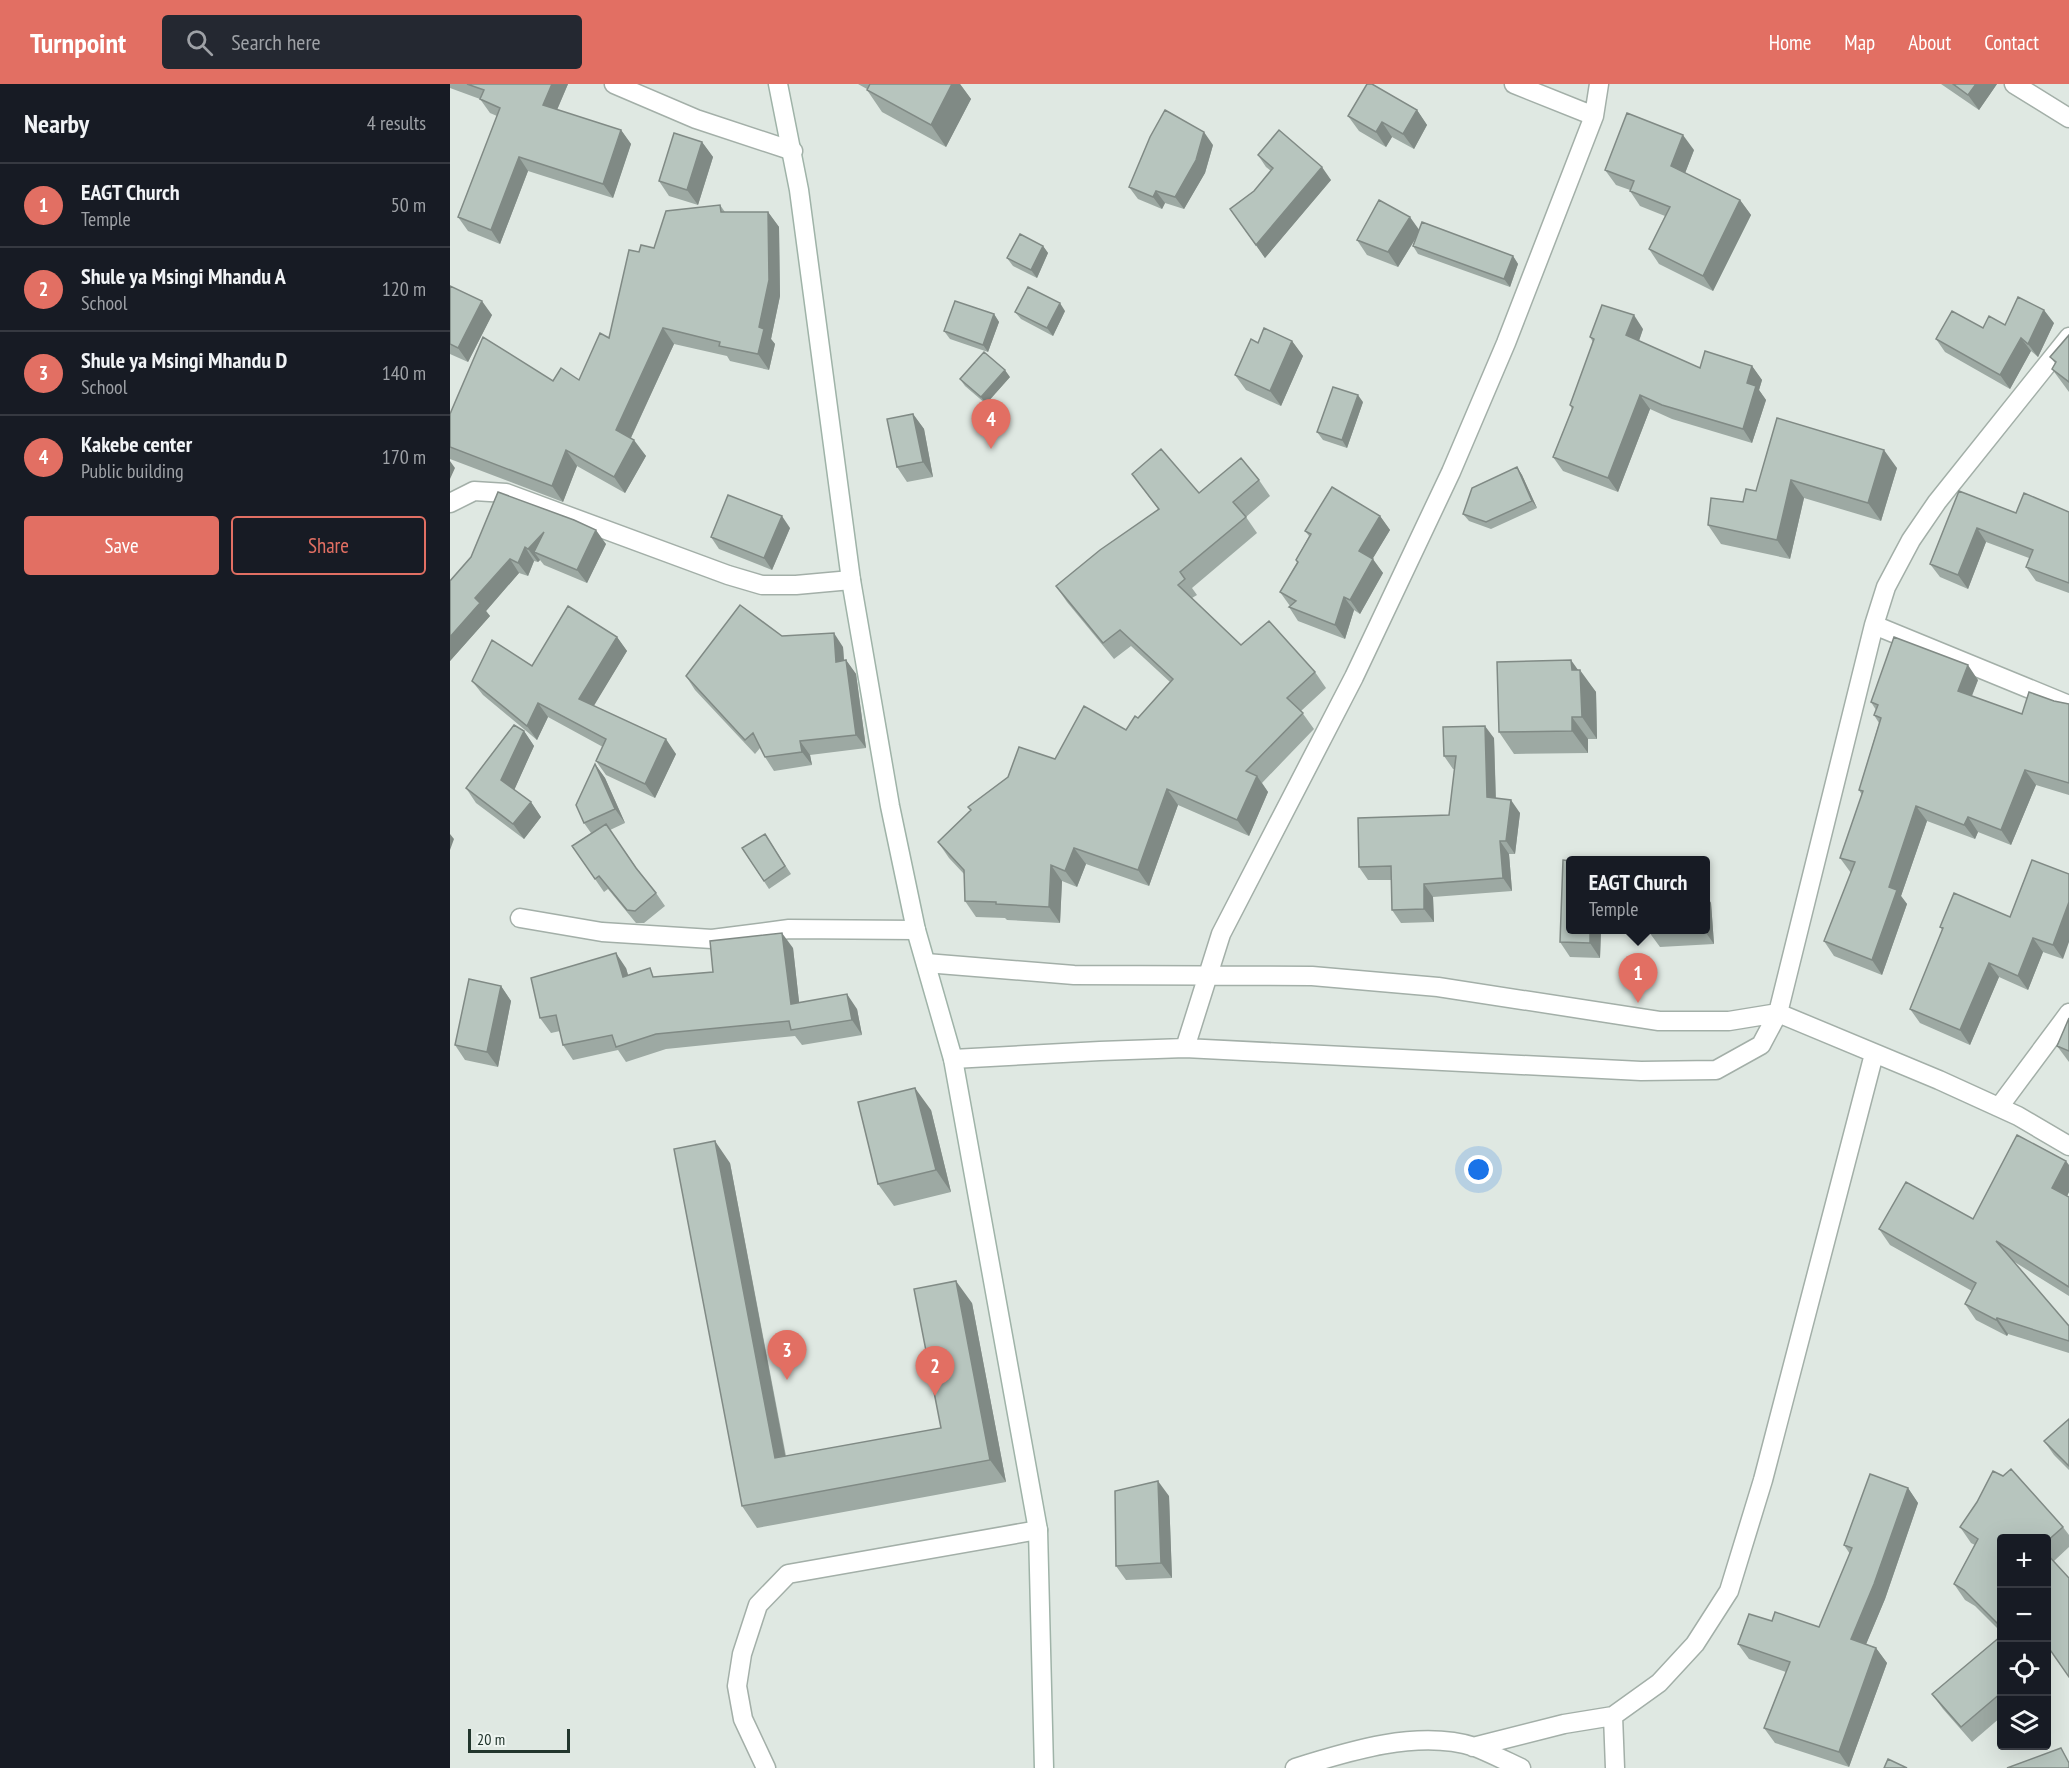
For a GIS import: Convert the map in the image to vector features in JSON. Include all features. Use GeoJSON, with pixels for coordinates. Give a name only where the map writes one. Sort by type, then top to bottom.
{"type":"FeatureCollection","features":[{"type":"Feature","properties":{"kind":"street"},"geometry":{"type":"LineString","coordinates":[[614,84],[696,118],[793,151]]}},
{"type":"Feature","properties":{"kind":"street"},"geometry":{"type":"LineString","coordinates":[[778,84],[793,151],[851,580],[890,806],[916,930],[953,1059],[1038,1530],[1044,1768]]}},
{"type":"Feature","properties":{"kind":"street"},"geometry":{"type":"LineString","coordinates":[[1514,84],[1594,116]]}},
{"type":"Feature","properties":{"kind":"street"},"geometry":{"type":"LineString","coordinates":[[1185,1048],[1221,934],[1354,677],[1451,472],[1506,344],[1594,116],[1599,84]]}},
{"type":"Feature","properties":{"kind":"street"},"geometry":{"type":"LineString","coordinates":[[2014,84],[2040,91],[2069,118]]}},
{"type":"Feature","properties":{"kind":"street"},"geometry":{"type":"LineString","coordinates":[[953,1059],[1185,1048],[1641,1071],[1716,1070],[1761,1045],[1778,1013],[1874,625],[1886,587],[1911,540],[1937,502],[2069,338]]}},
{"type":"Feature","properties":{"kind":"street"},"geometry":{"type":"LineString","coordinates":[[450,503],[474,491],[506,493],[728,575],[762,585],[796,585],[851,580]]}},
{"type":"Feature","properties":{"kind":"street"},"geometry":{"type":"LineString","coordinates":[[1874,625],[2069,705]]}},
{"type":"Feature","properties":{"kind":"street"},"geometry":{"type":"LineString","coordinates":[[520,918],[602,932],[712,939],[789,929],[916,930]]}},
{"type":"Feature","properties":{"kind":"street"},"geometry":{"type":"LineString","coordinates":[[926,963],[1074,975],[1312,976],[1438,987],[1659,1021],[1729,1021],[1778,1013],[1999,1107],[2069,1146]]}},
{"type":"Feature","properties":{"kind":"street"},"geometry":{"type":"LineString","coordinates":[[1999,1107],[2069,1013]]}},
{"type":"Feature","properties":{"kind":"street"},"geometry":{"type":"LineString","coordinates":[[1473,1747],[1564,1724],[1612,1716],[1659,1683],[1695,1644],[1729,1592],[1763,1480],[1874,1054]]}},
{"type":"Feature","properties":{"kind":"street"},"geometry":{"type":"LineString","coordinates":[[766,1768],[743,1719],[737,1686],[742,1654],[758,1605],[789,1574],[1038,1530]]}},
{"type":"Feature","properties":{"kind":"street"},"geometry":{"type":"LineString","coordinates":[[1612,1716],[1616,1768]]}},
{"type":"Feature","properties":{"kind":"street"},"geometry":{"type":"LineString","coordinates":[[1295,1768],[1369,1748],[1428,1739],[1473,1747],[1521,1768]]}},
{"type":"Feature","properties":{"kind":"building"},"geometry":{"type":"Polygon","coordinates":[[[467,84],[552,84],[543,105],[621,130],[603,184],[519,157],[491,230],[458,217],[500,108],[480,99],[484,90],[467,84]]]}},
{"type":"Feature","properties":{"kind":"building"},"geometry":{"type":"Polygon","coordinates":[[[870,84],[952,84],[931,125],[867,90],[870,84]]]}},
{"type":"Feature","properties":{"kind":"building"},"geometry":{"type":"Polygon","coordinates":[[[1367,84],[1372,84],[1417,110],[1403,134],[1382,122],[1376,132],[1348,116],[1367,84]]]}},
{"type":"Feature","properties":{"kind":"building"},"geometry":{"type":"Polygon","coordinates":[[[1953,84],[1976,84],[1968,95],[1953,84]]]}},
{"type":"Feature","properties":{"kind":"building"},"geometry":{"type":"Polygon","coordinates":[[[1165,110],[1204,132],[1196,160],[1175,197],[1156,191],[1153,197],[1129,187],[1150,137],[1165,110]]]}},
{"type":"Feature","properties":{"kind":"building"},"geometry":{"type":"Polygon","coordinates":[[[1627,113],[1683,135],[1671,166],[1740,200],[1703,276],[1649,249],[1670,207],[1630,191],[1634,181],[1605,170],[1627,113]]]}},
{"type":"Feature","properties":{"kind":"building"},"geometry":{"type":"Polygon","coordinates":[[[1279,130],[1322,167],[1256,245],[1230,209],[1254,191],[1273,168],[1258,155],[1279,130]]]}},
{"type":"Feature","properties":{"kind":"building"},"geometry":{"type":"Polygon","coordinates":[[[674,133],[702,142],[687,190],[659,181],[674,133]]]}},
{"type":"Feature","properties":{"kind":"building"},"geometry":{"type":"Polygon","coordinates":[[[1379,200],[1410,217],[1388,252],[1357,240],[1379,200]]]}},
{"type":"Feature","properties":{"kind":"building"},"geometry":{"type":"Polygon","coordinates":[[[720,205],[721,212],[768,212],[769,280],[759,327],[764,329],[758,354],[719,346],[720,342],[663,328],[616,430],[634,440],[614,477],[566,450],[552,486],[450,447],[450,414],[483,337],[553,381],[561,368],[579,380],[600,333],[609,338],[629,250],[639,252],[641,245],[654,248],[666,211],[720,205]]]}},
{"type":"Feature","properties":{"kind":"building"},"geometry":{"type":"Polygon","coordinates":[[[1422,222],[1513,256],[1504,279],[1413,246],[1422,222]]]}},
{"type":"Feature","properties":{"kind":"building"},"geometry":{"type":"Polygon","coordinates":[[[1020,234],[1043,246],[1031,270],[1007,258],[1020,234]]]}},
{"type":"Feature","properties":{"kind":"building"},"geometry":{"type":"Polygon","coordinates":[[[450,286],[482,301],[458,348],[450,344],[450,286]]]}},
{"type":"Feature","properties":{"kind":"building"},"geometry":{"type":"Polygon","coordinates":[[[1028,287],[1060,303],[1047,328],[1015,312],[1028,287]]]}},
{"type":"Feature","properties":{"kind":"building"},"geometry":{"type":"Polygon","coordinates":[[[2018,297],[2044,310],[2028,344],[2021,338],[2000,375],[1936,339],[1952,311],[1983,328],[1989,316],[2005,325],[2018,297]]]}},
{"type":"Feature","properties":{"kind":"building"},"geometry":{"type":"Polygon","coordinates":[[[955,301],[994,314],[983,345],[944,331],[955,301]]]}},
{"type":"Feature","properties":{"kind":"building"},"geometry":{"type":"Polygon","coordinates":[[[1602,305],[1634,315],[1626,335],[1700,368],[1705,351],[1752,366],[1747,383],[1756,386],[1743,429],[1662,405],[1640,395],[1608,478],[1553,457],[1573,407],[1570,405],[1594,339],[1590,337],[1602,305]]]}},
{"type":"Feature","properties":{"kind":"building"},"geometry":{"type":"Polygon","coordinates":[[[1264,328],[1292,341],[1270,391],[1235,375],[1251,339],[1258,343],[1264,328]]]}},
{"type":"Feature","properties":{"kind":"building"},"geometry":{"type":"Polygon","coordinates":[[[2069,335],[2069,382],[2052,369],[2056,362],[2050,357],[2069,335]]]}},
{"type":"Feature","properties":{"kind":"building"},"geometry":{"type":"Polygon","coordinates":[[[984,352],[1005,370],[981,397],[960,379],[984,352]]]}},
{"type":"Feature","properties":{"kind":"building"},"geometry":{"type":"Polygon","coordinates":[[[1333,387],[1358,395],[1342,440],[1317,432],[1333,387]]]}},
{"type":"Feature","properties":{"kind":"building"},"geometry":{"type":"Polygon","coordinates":[[[913,414],[923,462],[897,467],[887,419],[913,414]]]}},
{"type":"Feature","properties":{"kind":"building"},"geometry":{"type":"Polygon","coordinates":[[[1777,418],[1884,450],[1868,503],[1791,480],[1777,540],[1708,525],[1711,498],[1743,502],[1746,489],[1756,491],[1777,418]]]}},
{"type":"Feature","properties":{"kind":"building"},"geometry":{"type":"Polygon","coordinates":[[[1161,449],[1199,493],[1241,458],[1259,480],[1233,502],[1246,517],[1180,572],[1185,579],[1178,585],[1241,645],[1269,621],[1315,672],[1287,698],[1303,713],[1246,771],[1257,776],[1237,820],[1167,789],[1138,870],[1074,848],[1065,871],[1051,865],[1049,907],[965,901],[964,870],[938,842],[971,810],[968,807],[1008,777],[1019,747],[1055,759],[1084,706],[1126,730],[1135,716],[1138,718],[1173,679],[1120,630],[1103,643],[1056,586],[1100,550],[1159,509],[1132,474],[1161,449]]]}},
{"type":"Feature","properties":{"kind":"building"},"geometry":{"type":"Polygon","coordinates":[[[1517,467],[1532,501],[1486,522],[1463,514],[1472,488],[1517,467]]]}},
{"type":"Feature","properties":{"kind":"building"},"geometry":{"type":"Polygon","coordinates":[[[1332,487],[1380,516],[1359,551],[1373,559],[1350,600],[1344,597],[1335,625],[1289,607],[1296,601],[1280,592],[1311,534],[1305,531],[1332,487]]]}},
{"type":"Feature","properties":{"kind":"building"},"geometry":{"type":"Polygon","coordinates":[[[1959,491],[2016,513],[2024,493],[2069,512],[2069,583],[2026,567],[2033,550],[1977,528],[1958,575],[1930,564],[1959,491]]]}},
{"type":"Feature","properties":{"kind":"building"},"geometry":{"type":"Polygon","coordinates":[[[498,492],[596,530],[577,570],[534,552],[544,532],[528,549],[525,547],[518,563],[510,559],[475,598],[480,603],[450,637],[450,581],[471,557],[498,492]]]}},
{"type":"Feature","properties":{"kind":"building"},"geometry":{"type":"Polygon","coordinates":[[[728,495],[782,516],[764,558],[711,537],[728,495]]]}},
{"type":"Feature","properties":{"kind":"building"},"geometry":{"type":"Polygon","coordinates":[[[740,605],[782,636],[834,633],[836,662],[846,660],[856,735],[800,741],[802,752],[765,757],[753,733],[745,740],[686,676],[740,605]]]}},
{"type":"Feature","properties":{"kind":"building"},"geometry":{"type":"Polygon","coordinates":[[[568,606],[617,637],[579,699],[666,739],[645,784],[596,761],[606,739],[538,703],[527,726],[472,681],[492,640],[532,666],[568,606]]]}},
{"type":"Feature","properties":{"kind":"building"},"geometry":{"type":"Polygon","coordinates":[[[1894,637],[1968,665],[1958,691],[2022,714],[2029,692],[2069,704],[2069,783],[2025,770],[2001,830],[1968,817],[1964,825],[1916,806],[1889,887],[1897,890],[1872,960],[1824,941],[1855,862],[1840,858],[1863,791],[1859,790],[1881,718],[1874,715],[1878,705],[1871,702],[1894,637]]]}},
{"type":"Feature","properties":{"kind":"building"},"geometry":{"type":"Polygon","coordinates":[[[1571,660],[1572,670],[1580,670],[1582,717],[1572,717],[1572,731],[1499,732],[1497,662],[1571,660]]]}},
{"type":"Feature","properties":{"kind":"building"},"geometry":{"type":"Polygon","coordinates":[[[514,725],[524,731],[501,780],[531,802],[513,824],[466,788],[514,725]]]}},
{"type":"Feature","properties":{"kind":"building"},"geometry":{"type":"Polygon","coordinates":[[[1485,726],[1487,797],[1511,800],[1506,841],[1500,841],[1503,878],[1424,884],[1424,909],[1392,910],[1391,866],[1359,867],[1358,818],[1449,815],[1456,756],[1444,756],[1443,727],[1485,726]]]}},
{"type":"Feature","properties":{"kind":"building"},"geometry":{"type":"Polygon","coordinates":[[[595,764],[615,809],[584,823],[576,805],[595,764]]]}},
{"type":"Feature","properties":{"kind":"building"},"geometry":{"type":"Polygon","coordinates":[[[606,824],[656,893],[635,911],[627,910],[599,876],[595,879],[572,846],[606,824]]]}},
{"type":"Feature","properties":{"kind":"building"},"geometry":{"type":"Polygon","coordinates":[[[765,834],[785,866],[764,881],[742,848],[765,834]]]}},
{"type":"Feature","properties":{"kind":"building"},"geometry":{"type":"Polygon","coordinates":[[[1563,860],[1566,860],[1566,934],[1590,934],[1590,943],[1560,942],[1563,860]]]}},
{"type":"Feature","properties":{"kind":"building"},"geometry":{"type":"Polygon","coordinates":[[[2032,860],[2069,874],[2069,902],[2053,945],[2033,938],[2018,976],[1989,963],[1960,1030],[1910,1009],[1943,928],[1940,927],[1954,893],[2010,917],[2032,860]]]}},
{"type":"Feature","properties":{"kind":"building"},"geometry":{"type":"Polygon","coordinates":[[[782,933],[791,1004],[847,994],[852,1020],[791,1030],[789,1021],[656,1034],[616,1047],[612,1035],[563,1045],[556,1015],[540,1018],[531,978],[616,953],[623,977],[650,968],[653,977],[713,972],[710,941],[782,933]]]}},
{"type":"Feature","properties":{"kind":"building"},"geometry":{"type":"Polygon","coordinates":[[[469,979],[501,986],[487,1052],[455,1045],[469,979]]]}},
{"type":"Feature","properties":{"kind":"building"},"geometry":{"type":"Polygon","coordinates":[[[2069,1018],[2069,1051],[2057,1046],[2069,1018]]]}},
{"type":"Feature","properties":{"kind":"building"},"geometry":{"type":"Polygon","coordinates":[[[915,1088],[936,1170],[878,1184],[858,1102],[915,1088]]]}},
{"type":"Feature","properties":{"kind":"building"},"geometry":{"type":"Polygon","coordinates":[[[2017,1135],[2066,1161],[2052,1188],[2069,1197],[2069,1287],[1996,1241],[2069,1326],[2069,1341],[1997,1318],[1996,1320],[1965,1304],[1976,1283],[1879,1229],[1906,1182],[1973,1219],[2017,1135]]]}},
{"type":"Feature","properties":{"kind":"building"},"geometry":{"type":"Polygon","coordinates":[[[715,1141],[775,1458],[941,1428],[914,1289],[956,1281],[990,1460],[742,1506],[674,1149],[715,1141]]]}},
{"type":"Feature","properties":{"kind":"building"},"geometry":{"type":"Polygon","coordinates":[[[2069,1419],[2069,1466],[2044,1441],[2069,1419]]]}},
{"type":"Feature","properties":{"kind":"building"},"geometry":{"type":"Polygon","coordinates":[[[2011,1469],[2063,1527],[2051,1538],[2051,1534],[1997,1534],[1997,1623],[1964,1590],[1954,1584],[1978,1539],[1960,1527],[1977,1502],[1993,1471],[2003,1476],[2011,1469]]]}},
{"type":"Feature","properties":{"kind":"building"},"geometry":{"type":"Polygon","coordinates":[[[1870,1474],[1908,1488],[1874,1584],[1851,1639],[1876,1648],[1839,1752],[1764,1728],[1790,1662],[1738,1644],[1749,1614],[1772,1621],[1775,1612],[1819,1627],[1852,1548],[1844,1545],[1870,1474]]]}},
{"type":"Feature","properties":{"kind":"building"},"geometry":{"type":"Polygon","coordinates":[[[1158,1481],[1161,1563],[1116,1566],[1115,1491],[1158,1481]]]}},
{"type":"Feature","properties":{"kind":"building"},"geometry":{"type":"Polygon","coordinates":[[[2051,1558],[2069,1578],[2069,1677],[2051,1651],[2051,1558]]]}},
{"type":"Feature","properties":{"kind":"building"},"geometry":{"type":"Polygon","coordinates":[[[1997,1639],[1997,1696],[1961,1727],[1932,1694],[1997,1639]]]}},
{"type":"Feature","properties":{"kind":"building"},"geometry":{"type":"Polygon","coordinates":[[[2061,1748],[2069,1763],[2069,1768],[2007,1768],[2061,1748]]]}},
{"type":"Feature","properties":{"kind":"building"},"geometry":{"type":"Polygon","coordinates":[[[1888,1759],[1907,1768],[1884,1768],[1888,1759]]]}},
{"type":"Feature","properties":{"kind":"place","name":"Kakebe center"},"geometry":{"type":"Point","coordinates":[991,449]}},
{"type":"Feature","properties":{"kind":"place","name":"EAGT Church"},"geometry":{"type":"Point","coordinates":[1638,1003]}},
{"type":"Feature","properties":{"kind":"place","name":"Shule ya Msingi Mhandu D"},"geometry":{"type":"Point","coordinates":[787,1380]}},
{"type":"Feature","properties":{"kind":"place","name":"Shule ya Msingi Mhandu A"},"geometry":{"type":"Point","coordinates":[935,1396]}}]}
